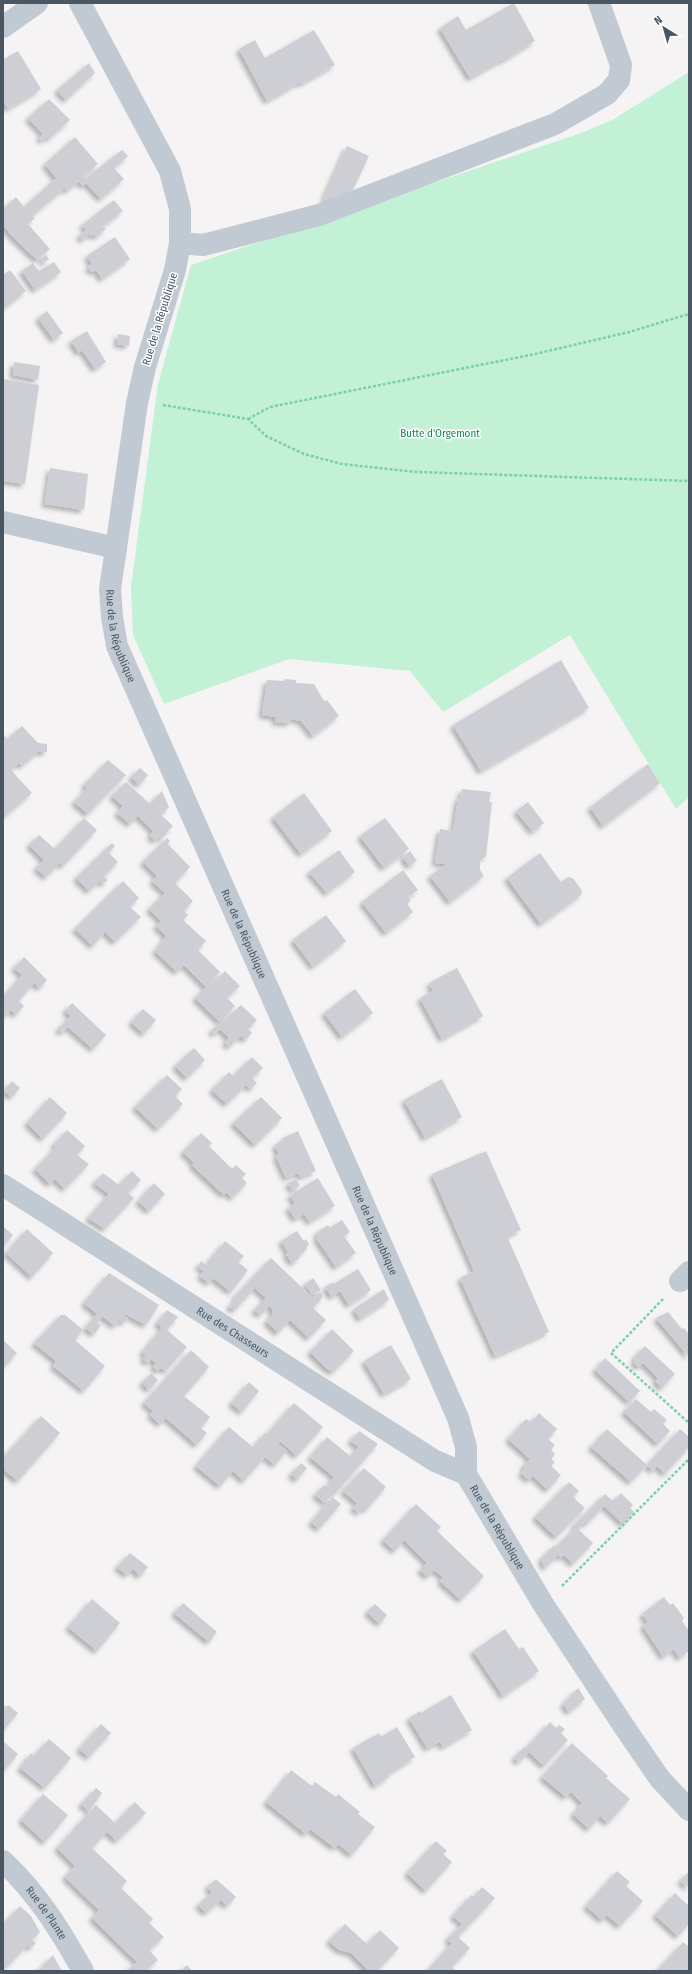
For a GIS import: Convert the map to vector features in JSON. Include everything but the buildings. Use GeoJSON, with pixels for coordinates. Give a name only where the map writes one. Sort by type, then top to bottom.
{"type":"FeatureCollection","features":[{"type":"Feature","properties":{"kind":"street"},"geometry":{"type":"LineString","coordinates":[[3,27],[37,3]]}},
{"type":"Feature","properties":{"kind":"street","name":"Rue de la République"},"geometry":{"type":"LineString","coordinates":[[80,3],[170,171],[180,209],[180,243],[174,270],[145,367],[137,403],[110,589],[112,617],[117,646],[458,1418],[466,1447],[466,1474],[543,1604],[660,1779],[689,1810]]}},
{"type":"Feature","properties":{"kind":"street"},"geometry":{"type":"LineString","coordinates":[[180,243],[202,245],[319,215],[555,124],[607,94],[619,80],[621,65],[599,3]]}},
{"type":"Feature","properties":{"kind":"street"},"geometry":{"type":"LineString","coordinates":[[3,522],[116,548]]}},
{"type":"Feature","properties":{"kind":"street","name":"Rue des Chasseurs"},"geometry":{"type":"LineString","coordinates":[[3,1185],[435,1461],[466,1474]]}},
{"type":"Feature","properties":{"kind":"street","name":"Rue de Plante"},"geometry":{"type":"LineString","coordinates":[[3,1861],[22,1879],[56,1923],[83,1971]]}},
{"type":"Feature","properties":{"kind":"path"},"geometry":{"type":"LineString","coordinates":[[248,419],[270,408],[535,354],[629,332],[689,314]]}},
{"type":"Feature","properties":{"kind":"path"},"geometry":{"type":"LineString","coordinates":[[137,403],[162,405],[248,419],[266,436],[304,454],[342,464],[416,472],[689,481]]}},
{"type":"Feature","properties":{"kind":"path"},"geometry":{"type":"LineString","coordinates":[[685,1277],[611,1353],[689,1423]]}},
{"type":"Feature","properties":{"kind":"path"},"geometry":{"type":"LineString","coordinates":[[543,1604],[689,1459]]}},
{"type":"Feature","properties":{"kind":"green space","name":"Butte d'Orgemont"},"geometry":{"type":"Polygon","coordinates":[[[689,72],[689,797],[676,809],[570,635],[443,712],[410,671],[289,659],[164,704],[133,635],[131,587],[158,384],[191,265],[584,132],[614,119],[689,72]]]}}]}
